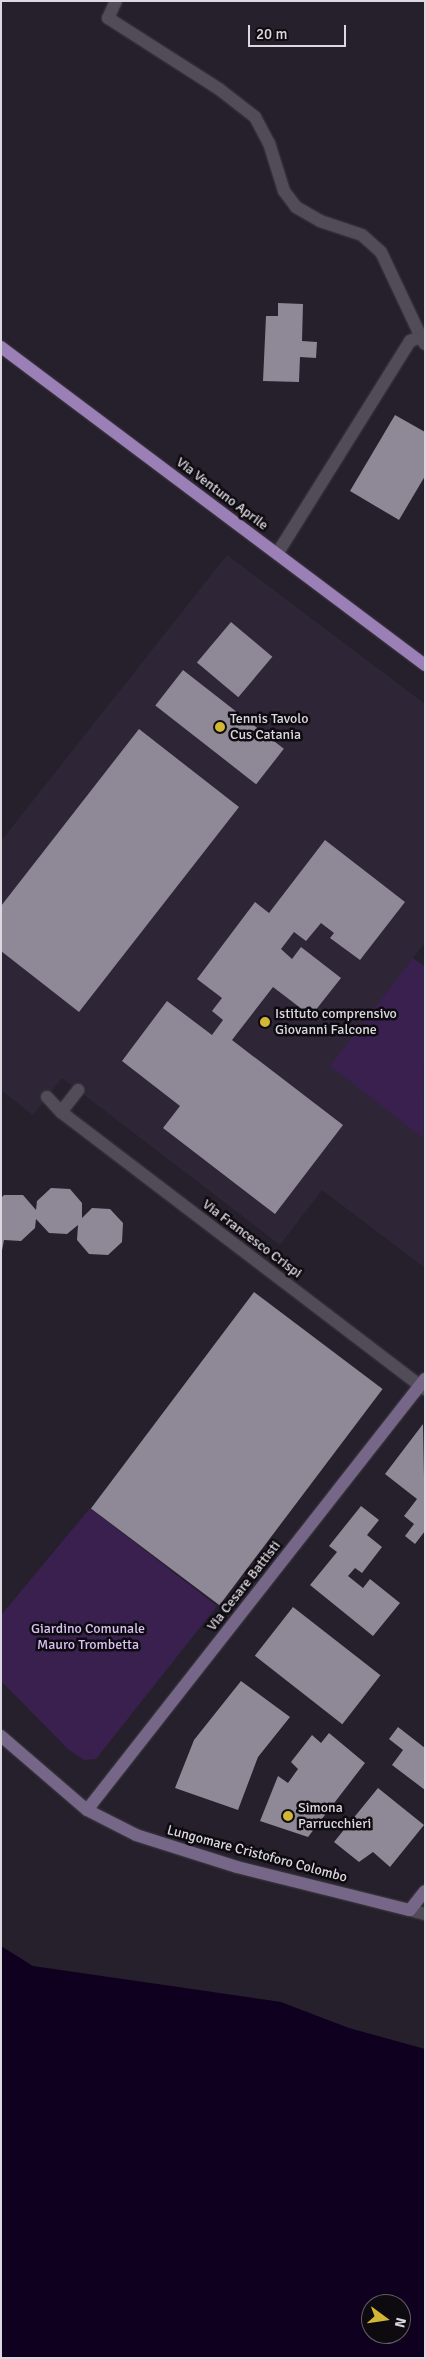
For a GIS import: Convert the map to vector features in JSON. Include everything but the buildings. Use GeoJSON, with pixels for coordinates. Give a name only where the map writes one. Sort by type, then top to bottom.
{"type":"FeatureCollection","features":[{"type":"Feature","properties":{"kind":"main road","name":"Via Ventuno Aprile"},"geometry":{"type":"LineString","coordinates":[[1,347],[425,665]]}},
{"type":"Feature","properties":{"kind":"main road","name":"Via Cesare Battisti"},"geometry":{"type":"LineString","coordinates":[[86,1810],[423,1385]]}},
{"type":"Feature","properties":{"kind":"main road","name":"Lungomare Cristoforo Colombo"},"geometry":{"type":"LineString","coordinates":[[1,1736],[86,1810],[136,1835],[237,1867],[410,1910]]}},
{"type":"Feature","properties":{"kind":"main road"},"geometry":{"type":"LineString","coordinates":[[410,1910],[425,1891]]}},
{"type":"Feature","properties":{"kind":"street"},"geometry":{"type":"LineString","coordinates":[[116,1],[108,18],[219,89],[255,117],[269,143],[284,191],[296,207],[320,221],[362,235],[381,252],[423,341],[410,341],[277,554]]}},
{"type":"Feature","properties":{"kind":"street"},"geometry":{"type":"LineString","coordinates":[[61,1112],[78,1090]]}},
{"type":"Feature","properties":{"kind":"street","name":"Via Francesco Crispi"},"geometry":{"type":"LineString","coordinates":[[47,1097],[61,1112],[423,1385]]}},
{"type":"Feature","properties":{"kind":"street","name":"Lungomare Cristoforo Colombo"},"geometry":{"type":"LineString","coordinates":[[410,1910],[425,1914]]}},
{"type":"Feature","properties":{"kind":"shaded area"},"geometry":{"type":"Polygon","coordinates":[[[227,555],[425,704],[425,943],[413,958],[425,967],[425,1268],[322,1190],[280,1245],[62,1078],[33,1115],[1,1090],[1,841],[227,555]]]}},
{"type":"Feature","properties":{"kind":"shaded area"},"geometry":{"type":"Polygon","coordinates":[[[1,1946],[33,1966],[281,2002],[349,2028],[425,2049],[425,2358],[1,2358],[1,1946]]]}},
{"type":"Feature","properties":{"kind":"green space"},"geometry":{"type":"Polygon","coordinates":[[[413,958],[425,967],[423,1138],[330,1066],[413,958]]]}},
{"type":"Feature","properties":{"kind":"green space","name":"Giardino Comunale Mauro Trombetta"},"geometry":{"type":"Polygon","coordinates":[[[90,1508],[217,1606],[96,1759],[84,1760],[68,1749],[1,1681],[1,1615],[90,1508]]]}},
{"type":"Feature","properties":{"kind":"place","name":"Tennis Tavolo Cus Catania"},"geometry":{"type":"Point","coordinates":[220,727]}},
{"type":"Feature","properties":{"kind":"place","name":"Istituto comprensivo Giovanni Falcone"},"geometry":{"type":"Point","coordinates":[265,1022]}},
{"type":"Feature","properties":{"kind":"place","name":"Simona Parrucchieri"},"geometry":{"type":"Point","coordinates":[288,1816]}}]}
